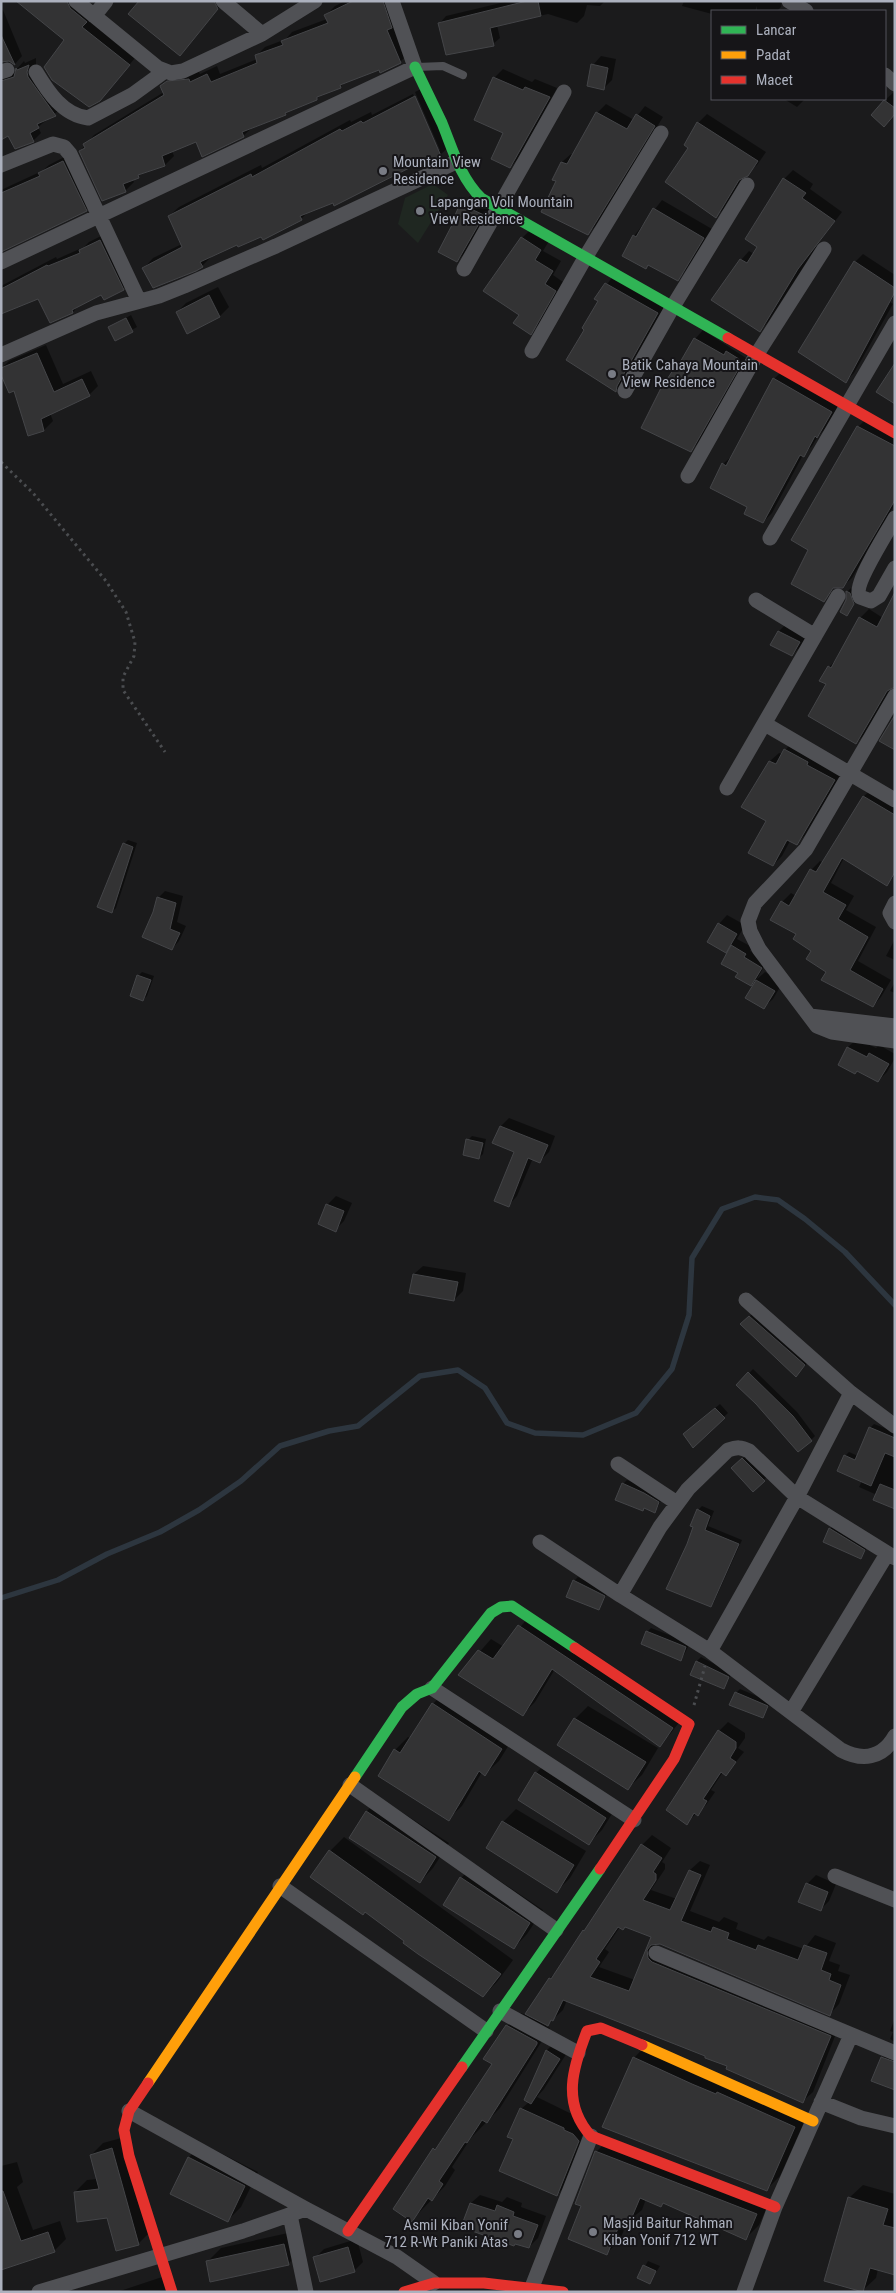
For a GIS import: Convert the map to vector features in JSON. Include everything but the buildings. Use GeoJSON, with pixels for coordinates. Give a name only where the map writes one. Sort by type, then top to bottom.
{"type":"FeatureCollection","features":[{"type":"Feature","properties":{"kind":"street"},"geometry":{"type":"LineString","coordinates":[[76,1],[151,63],[165,71],[182,71],[262,34],[315,1]]}},
{"type":"Feature","properties":{"kind":"street"},"geometry":{"type":"LineString","coordinates":[[94,16],[106,1]]}},
{"type":"Feature","properties":{"kind":"street"},"geometry":{"type":"LineString","coordinates":[[223,1],[262,34]]}},
{"type":"Feature","properties":{"kind":"street"},"geometry":{"type":"LineString","coordinates":[[392,1],[415,67],[444,130],[456,162],[466,182],[476,193],[498,208],[672,308],[895,433]]}},
{"type":"Feature","properties":{"kind":"street"},"geometry":{"type":"LineString","coordinates":[[789,1],[804,10]]}},
{"type":"Feature","properties":{"kind":"street"},"geometry":{"type":"LineString","coordinates":[[1,262],[415,67]]}},
{"type":"Feature","properties":{"kind":"street"},"geometry":{"type":"LineString","coordinates":[[36,72],[56,101],[67,111],[88,118],[132,95],[165,71]]}},
{"type":"Feature","properties":{"kind":"street"},"geometry":{"type":"LineString","coordinates":[[886,75],[895,84]]}},
{"type":"Feature","properties":{"kind":"street"},"geometry":{"type":"LineString","coordinates":[[464,269],[564,92]]}},
{"type":"Feature","properties":{"kind":"street"},"geometry":{"type":"LineString","coordinates":[[532,351],[585,258],[661,133]]}},
{"type":"Feature","properties":{"kind":"street"},"geometry":{"type":"LineString","coordinates":[[1,165],[53,144],[64,147],[70,154],[139,301]]}},
{"type":"Feature","properties":{"kind":"street"},"geometry":{"type":"LineString","coordinates":[[1,355],[96,313],[159,296],[260,253],[456,162]]}},
{"type":"Feature","properties":{"kind":"street"},"geometry":{"type":"LineString","coordinates":[[626,391],[672,308],[747,185]]}},
{"type":"Feature","properties":{"kind":"street"},"geometry":{"type":"LineString","coordinates":[[688,476],[757,354],[824,249]]}},
{"type":"Feature","properties":{"kind":"street"},"geometry":{"type":"LineString","coordinates":[[770,538],[895,323]]}},
{"type":"Feature","properties":{"kind":"street"},"geometry":{"type":"LineString","coordinates":[[895,518],[862,578],[858,590],[860,597],[871,601],[877,598],[895,568]]}},
{"type":"Feature","properties":{"kind":"street"},"geometry":{"type":"LineString","coordinates":[[727,788],[838,596]]}},
{"type":"Feature","properties":{"kind":"street"},"geometry":{"type":"LineString","coordinates":[[756,600],[815,636]]}},
{"type":"Feature","properties":{"kind":"street"},"geometry":{"type":"LineString","coordinates":[[895,696],[806,848],[755,903],[749,914],[750,931],[759,949],[817,1026],[826,1030],[895,1041]]}},
{"type":"Feature","properties":{"kind":"street"},"geometry":{"type":"LineString","coordinates":[[765,724],[895,800]]}},
{"type":"Feature","properties":{"kind":"street"},"geometry":{"type":"LineString","coordinates":[[895,903],[890,913],[895,922]]}},
{"type":"Feature","properties":{"kind":"street"},"geometry":{"type":"LineString","coordinates":[[810,1016],[895,1026]]}},
{"type":"Feature","properties":{"kind":"street"},"geometry":{"type":"LineString","coordinates":[[746,1300],[851,1393],[895,1426]]}},
{"type":"Feature","properties":{"kind":"street"},"geometry":{"type":"LineString","coordinates":[[710,1651],[797,1497],[851,1393]]}},
{"type":"Feature","properties":{"kind":"street"},"geometry":{"type":"LineString","coordinates":[[620,1595],[660,1527],[688,1489],[728,1450],[742,1448],[749,1451],[797,1497],[891,1556],[791,1712]]}},
{"type":"Feature","properties":{"kind":"street"},"geometry":{"type":"LineString","coordinates":[[618,1464],[678,1503]]}},
{"type":"Feature","properties":{"kind":"street"},"geometry":{"type":"LineString","coordinates":[[540,1542],[710,1651],[841,1750],[853,1757],[869,1757],[882,1752],[895,1736]]}},
{"type":"Feature","properties":{"kind":"street"},"geometry":{"type":"LineString","coordinates":[[172,2292],[129,2156],[124,2130],[129,2110],[402,1707],[417,1694],[432,1688],[491,1612],[501,1607],[512,1606],[689,1724],[674,1759],[634,1820],[348,2231]]}},
{"type":"Feature","properties":{"kind":"street"},"geometry":{"type":"LineString","coordinates":[[432,1688],[634,1820]]}},
{"type":"Feature","properties":{"kind":"street"},"geometry":{"type":"LineString","coordinates":[[350,1785],[556,1930]]}},
{"type":"Feature","properties":{"kind":"street"},"geometry":{"type":"LineString","coordinates":[[836,1876],[895,1900]]}},
{"type":"Feature","properties":{"kind":"street"},"geometry":{"type":"LineString","coordinates":[[280,1886],[486,2031]]}},
{"type":"Feature","properties":{"kind":"street"},"geometry":{"type":"LineString","coordinates":[[656,1953],[895,2053]]}},
{"type":"Feature","properties":{"kind":"street"},"geometry":{"type":"LineString","coordinates":[[500,2011],[578,2053]]}},
{"type":"Feature","properties":{"kind":"street"},"geometry":{"type":"LineString","coordinates":[[775,2207],[591,2136],[578,2116],[573,2091],[574,2063],[587,2031],[601,2028],[611,2031],[813,2121]]}},
{"type":"Feature","properties":{"kind":"street"},"geometry":{"type":"LineString","coordinates":[[744,2292],[775,2207],[851,2035]]}},
{"type":"Feature","properties":{"kind":"street"},"geometry":{"type":"LineString","coordinates":[[821,2102],[861,2118],[895,2126]]}},
{"type":"Feature","properties":{"kind":"street"},"geometry":{"type":"LineString","coordinates":[[129,2110],[306,2209],[397,2257],[434,2283]]}},
{"type":"Feature","properties":{"kind":"street"},"geometry":{"type":"LineString","coordinates":[[532,2287],[591,2136]]}},
{"type":"Feature","properties":{"kind":"street"},"geometry":{"type":"LineString","coordinates":[[39,2292],[243,2231],[306,2209]]}},
{"type":"Feature","properties":{"kind":"street"},"geometry":{"type":"LineString","coordinates":[[290,2214],[306,2292]]}},
{"type":"Feature","properties":{"kind":"street"},"geometry":{"type":"LineString","coordinates":[[404,2292],[434,2283],[484,2283],[563,2292]]}},
{"type":"Feature","properties":{"kind":"lane"},"geometry":{"type":"LineString","coordinates":[[415,67],[443,66],[463,75]]}},
{"type":"Feature","properties":{"kind":"path"},"geometry":{"type":"LineString","coordinates":[[1,462],[33,493],[100,574],[126,612],[135,642],[134,656],[123,677],[123,690],[166,752]]}},
{"type":"Feature","properties":{"kind":"path"},"geometry":{"type":"LineString","coordinates":[[689,1724],[710,1651]]}},
{"type":"Feature","properties":{"kind":"shaded area","name":"Lapangan Voli Mountain View Residence"},"geometry":{"type":"Polygon","coordinates":[[[433,184],[448,195],[418,243],[398,224],[405,198],[433,184]]]}},
{"type":"Feature","properties":{"kind":"waterway"},"geometry":{"type":"LineString","coordinates":[[1,1598],[58,1580],[107,1554],[160,1532],[199,1510],[241,1481],[280,1446],[329,1431],[358,1426],[420,1376],[458,1370],[485,1388],[507,1423],[535,1433],[583,1435],[636,1413],[672,1369],[689,1315],[692,1258],[722,1209],[755,1197],[778,1200],[805,1219],[845,1252],[895,1305]]}},
{"type":"Feature","properties":{"kind":"traffic: fast"},"geometry":{"type":"LineString","coordinates":[[415,67],[442,123],[462,172],[481,198],[728,338]]}},
{"type":"Feature","properties":{"kind":"traffic: fast"},"geometry":{"type":"LineString","coordinates":[[355,1777],[402,1707],[417,1694],[432,1688],[491,1613],[501,1607],[512,1606],[575,1648]]}},
{"type":"Feature","properties":{"kind":"traffic: fast"},"geometry":{"type":"LineString","coordinates":[[462,2067],[600,1869]]}},
{"type":"Feature","properties":{"kind":"traffic: slow"},"geometry":{"type":"LineString","coordinates":[[148,2083],[355,1777]]}},
{"type":"Feature","properties":{"kind":"traffic: slow"},"geometry":{"type":"LineString","coordinates":[[642,2045],[813,2121]]}},
{"type":"Feature","properties":{"kind":"traffic: jam"},"geometry":{"type":"LineString","coordinates":[[728,338],[895,433]]}},
{"type":"Feature","properties":{"kind":"traffic: jam"},"geometry":{"type":"LineString","coordinates":[[575,1648],[689,1724],[674,1759],[600,1869]]}},
{"type":"Feature","properties":{"kind":"traffic: jam"},"geometry":{"type":"LineString","coordinates":[[642,2045],[601,2028],[587,2031],[574,2071],[572,2085],[576,2111],[591,2136],[775,2207]]}},
{"type":"Feature","properties":{"kind":"traffic: jam"},"geometry":{"type":"LineString","coordinates":[[348,2231],[462,2067]]}},
{"type":"Feature","properties":{"kind":"traffic: jam"},"geometry":{"type":"LineString","coordinates":[[148,2083],[129,2111],[124,2130],[129,2156],[172,2292]]}},
{"type":"Feature","properties":{"kind":"traffic: jam"},"geometry":{"type":"LineString","coordinates":[[404,2292],[434,2283],[484,2283],[563,2292]]}},
{"type":"Feature","properties":{"kind":"place","name":"Mountain View Residence"},"geometry":{"type":"Point","coordinates":[383,171]}},
{"type":"Feature","properties":{"kind":"place","name":"Lapangan Voli Mountain View Residence"},"geometry":{"type":"Point","coordinates":[420,211]}},
{"type":"Feature","properties":{"kind":"place","name":"Batik Cahaya Mountain View Residence"},"geometry":{"type":"Point","coordinates":[612,374]}},
{"type":"Feature","properties":{"kind":"place","name":"Masjid Baitur Rahman Kiban Yonif 712 WT"},"geometry":{"type":"Point","coordinates":[593,2232]}},
{"type":"Feature","properties":{"kind":"place","name":"Asmil Kiban Yonif 712 R-Wt Paniki Atas"},"geometry":{"type":"Point","coordinates":[518,2234]}}]}
